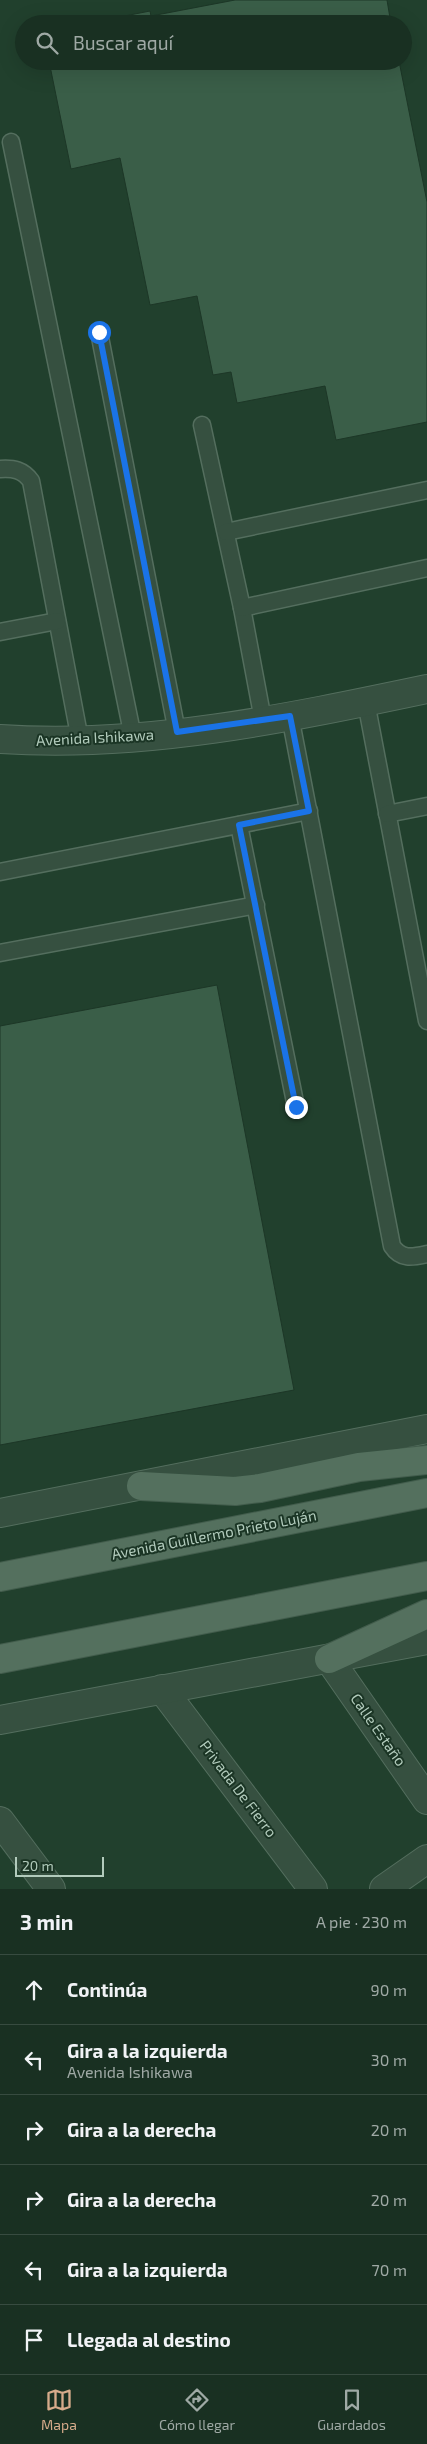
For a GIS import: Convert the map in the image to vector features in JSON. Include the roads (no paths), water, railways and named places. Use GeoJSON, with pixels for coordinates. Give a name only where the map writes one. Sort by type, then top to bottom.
{"type":"FeatureCollection","features":[{"type":"Feature","properties":{"kind":"main road"},"geometry":{"type":"LineString","coordinates":[[141,1486],[235,1491],[260,1488],[359,1467],[427,1460]]}},
{"type":"Feature","properties":{"kind":"main road","name":"Avenida Guillermo Prieto Luján"},"geometry":{"type":"LineString","coordinates":[[0,1577],[427,1493]]}},
{"type":"Feature","properties":{"kind":"main road"},"geometry":{"type":"LineString","coordinates":[[0,1658],[427,1576]]}},
{"type":"Feature","properties":{"kind":"main road"},"geometry":{"type":"LineString","coordinates":[[329,1659],[427,1614]]}},
{"type":"Feature","properties":{"kind":"street","name":"Avenida Ishikawa"},"geometry":{"type":"LineString","coordinates":[[0,739],[36,742],[133,738],[277,718],[427,689]]}},
{"type":"Feature","properties":{"kind":"street"},"geometry":{"type":"LineString","coordinates":[[0,1513],[427,1429]]}},
{"type":"Feature","properties":{"kind":"street"},"geometry":{"type":"LineString","coordinates":[[0,1720],[427,1640]]}},
{"type":"Feature","properties":{"kind":"street","name":"Calle Estaño"},"geometry":{"type":"LineString","coordinates":[[329,1659],[427,1800]]}},
{"type":"Feature","properties":{"kind":"street","name":"Privada De Fierro"},"geometry":{"type":"LineString","coordinates":[[162,1689],[313,1889]]}},
{"type":"Feature","properties":{"kind":"street"},"geometry":{"type":"LineString","coordinates":[[0,1821],[50,1889]]}},
{"type":"Feature","properties":{"kind":"street"},"geometry":{"type":"LineString","coordinates":[[384,1889],[427,1859]]}},
{"type":"Feature","properties":{"kind":"lane"},"geometry":{"type":"LineString","coordinates":[[10,142],[133,738]]}},
{"type":"Feature","properties":{"kind":"lane"},"geometry":{"type":"LineString","coordinates":[[99,332],[177,732]]}},
{"type":"Feature","properties":{"kind":"lane"},"geometry":{"type":"LineString","coordinates":[[202,425],[242,608],[309,811],[392,1246],[396,1252],[410,1258],[427,1254]]}},
{"type":"Feature","properties":{"kind":"lane"},"geometry":{"type":"LineString","coordinates":[[0,470],[13,468],[24,472],[31,481],[80,740]]}},
{"type":"Feature","properties":{"kind":"lane"},"geometry":{"type":"LineString","coordinates":[[226,532],[427,490]]}},
{"type":"Feature","properties":{"kind":"lane"},"geometry":{"type":"LineString","coordinates":[[242,608],[427,568]]}},
{"type":"Feature","properties":{"kind":"lane"},"geometry":{"type":"LineString","coordinates":[[0,632],[58,621]]}},
{"type":"Feature","properties":{"kind":"lane"},"geometry":{"type":"LineString","coordinates":[[366,702],[427,1021]]}},
{"type":"Feature","properties":{"kind":"lane"},"geometry":{"type":"LineString","coordinates":[[387,814],[427,806]]}},
{"type":"Feature","properties":{"kind":"lane"},"geometry":{"type":"LineString","coordinates":[[0,872],[309,811]]}},
{"type":"Feature","properties":{"kind":"lane"},"geometry":{"type":"LineString","coordinates":[[239,825],[296,1107]]}},
{"type":"Feature","properties":{"kind":"lane"},"geometry":{"type":"LineString","coordinates":[[0,952],[256,905]]}}]}
